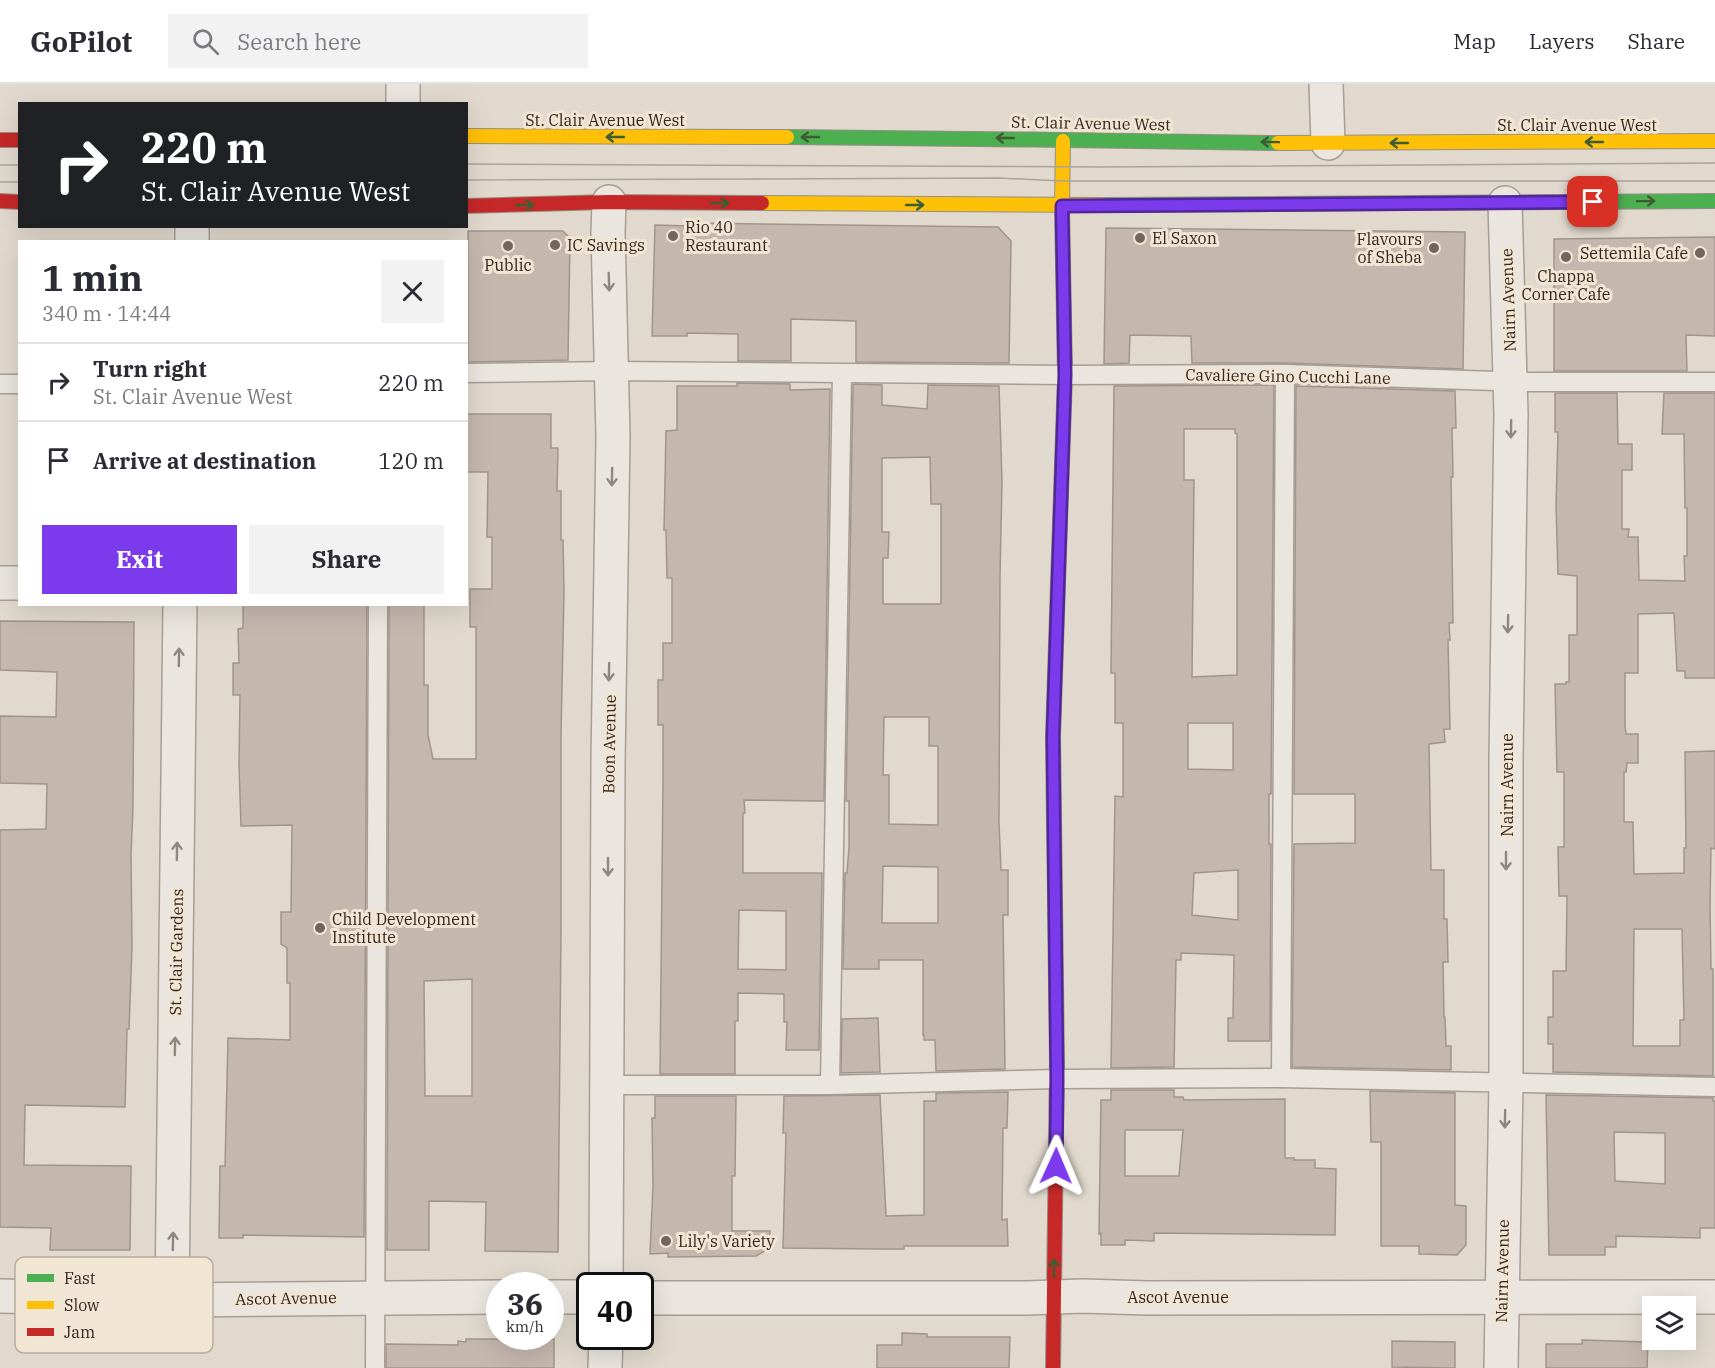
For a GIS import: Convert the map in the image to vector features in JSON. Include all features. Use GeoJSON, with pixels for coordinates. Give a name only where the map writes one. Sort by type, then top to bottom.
{"type":"FeatureCollection","features":[{"type":"Feature","properties":{"kind":"main road","name":"St. Clair Avenue West"},"geometry":{"type":"LineString","coordinates":[[468,136],[1021,138],[1063,141],[1328,143],[1715,141]]}},
{"type":"Feature","properties":{"kind":"main road"},"geometry":{"type":"LineString","coordinates":[[0,140],[18,140]]}},
{"type":"Feature","properties":{"kind":"main road"},"geometry":{"type":"LineString","coordinates":[[1053,1368],[1057,1079],[1053,737],[1065,375],[1063,141]]}},
{"type":"Feature","properties":{"kind":"main road"},"geometry":{"type":"LineString","coordinates":[[0,201],[18,202]]}},
{"type":"Feature","properties":{"kind":"main road"},"geometry":{"type":"LineString","coordinates":[[468,206],[609,202],[1062,206],[1715,201]]}},
{"type":"Feature","properties":{"kind":"street"},"geometry":{"type":"LineString","coordinates":[[403,84],[403,102]]}},
{"type":"Feature","properties":{"kind":"street"},"geometry":{"type":"LineString","coordinates":[[1326,84],[1328,143]]}},
{"type":"Feature","properties":{"kind":"street","name":"Boon Avenue"},"geometry":{"type":"LineString","coordinates":[[606,1272],[612,371],[609,202]]}},
{"type":"Feature","properties":{"kind":"street","name":"Nairn Avenue"},"geometry":{"type":"LineString","coordinates":[[1501,1368],[1506,1082],[1506,757],[1510,381],[1505,203]]}},
{"type":"Feature","properties":{"kind":"street"},"geometry":{"type":"LineString","coordinates":[[0,583],[18,583]]}},
{"type":"Feature","properties":{"kind":"street","name":"St. Clair Gardens"},"geometry":{"type":"LineString","coordinates":[[172,1257],[180,606]]}},
{"type":"Feature","properties":{"kind":"street","name":"Ascot Avenue"},"geometry":{"type":"LineString","coordinates":[[0,1296],[15,1296]]}},
{"type":"Feature","properties":{"kind":"street","name":"Ascot Avenue"},"geometry":{"type":"LineString","coordinates":[[213,1299],[486,1297]]}},
{"type":"Feature","properties":{"kind":"street","name":"Ascot Avenue"},"geometry":{"type":"LineString","coordinates":[[654,1298],[1715,1297]]}},
{"type":"Feature","properties":{"kind":"street"},"geometry":{"type":"LineString","coordinates":[[605,1368],[606,1350]]}},
{"type":"Feature","properties":{"kind":"lane","name":"Cavaliere Gino Cucchi Lane"},"geometry":{"type":"LineString","coordinates":[[468,373],[612,371],[1065,375],[1285,374],[1510,381],[1715,382]]}},
{"type":"Feature","properties":{"kind":"lane"},"geometry":{"type":"LineString","coordinates":[[830,1085],[842,374]]}},
{"type":"Feature","properties":{"kind":"lane"},"geometry":{"type":"LineString","coordinates":[[1281,1078],[1285,374]]}},
{"type":"Feature","properties":{"kind":"lane"},"geometry":{"type":"LineString","coordinates":[[0,384],[18,384]]}},
{"type":"Feature","properties":{"kind":"lane"},"geometry":{"type":"LineString","coordinates":[[375,1368],[378,606]]}},
{"type":"Feature","properties":{"kind":"lane"},"geometry":{"type":"LineString","coordinates":[[608,1084],[830,1085],[1057,1079],[1281,1078],[1715,1087]]}},
{"type":"Feature","properties":{"kind":"building"},"geometry":{"type":"Polygon","coordinates":[[[689,223],[998,227],[1011,241],[1009,363],[856,362],[856,321],[791,319],[791,361],[738,361],[738,334],[687,333],[687,336],[652,336],[655,225],[689,226],[689,223]]]}},
{"type":"Feature","properties":{"kind":"building"},"geometry":{"type":"Polygon","coordinates":[[[1106,228],[1465,232],[1463,369],[1285,363],[1192,363],[1191,336],[1130,335],[1129,363],[1104,364],[1106,228]]]}},
{"type":"Feature","properties":{"kind":"building"},"geometry":{"type":"Polygon","coordinates":[[[468,231],[563,231],[570,238],[568,360],[468,362],[468,231]]]}},
{"type":"Feature","properties":{"kind":"building"},"geometry":{"type":"Polygon","coordinates":[[[1715,237],[1715,336],[1686,335],[1687,371],[1554,371],[1554,239],[1715,237]]]}},
{"type":"Feature","properties":{"kind":"building"},"geometry":{"type":"Polygon","coordinates":[[[737,383],[790,384],[790,390],[830,389],[824,801],[744,800],[745,813],[743,813],[743,873],[822,873],[819,1050],[786,1050],[787,1022],[784,1022],[784,994],[738,993],[738,1021],[735,1021],[735,1074],[660,1074],[663,725],[658,725],[658,680],[663,680],[663,643],[672,643],[672,578],[667,578],[666,530],[664,530],[666,431],[677,430],[677,386],[737,386],[737,383]],[[739,910],[738,969],[786,970],[786,911],[739,910]]]}},
{"type":"Feature","properties":{"kind":"building"},"geometry":{"type":"Polygon","coordinates":[[[853,385],[882,385],[882,405],[927,409],[928,385],[999,386],[1002,481],[999,822],[1001,870],[1008,870],[1008,915],[1003,915],[1005,1069],[936,1071],[935,1040],[924,1040],[923,1035],[923,960],[879,960],[879,969],[843,969],[845,873],[847,873],[849,847],[849,801],[846,801],[853,385]],[[930,457],[882,458],[882,532],[889,532],[888,558],[883,558],[883,604],[941,604],[941,504],[931,504],[930,457]],[[884,717],[883,775],[889,775],[889,824],[938,825],[938,746],[929,746],[929,717],[884,717]],[[883,866],[882,923],[938,923],[938,867],[883,866]]]}},
{"type":"Feature","properties":{"kind":"building"},"geometry":{"type":"Polygon","coordinates":[[[1274,385],[1271,794],[1269,794],[1270,1041],[1228,1041],[1228,1018],[1233,1018],[1234,955],[1181,953],[1181,960],[1176,960],[1174,1067],[1111,1068],[1115,796],[1123,797],[1123,723],[1115,723],[1115,673],[1111,673],[1114,386],[1274,385]],[[1184,429],[1184,480],[1194,480],[1192,677],[1237,675],[1237,434],[1235,429],[1184,429]],[[1188,723],[1188,769],[1233,770],[1233,723],[1188,723]],[[1238,870],[1194,873],[1192,915],[1238,920],[1238,870]]]}},
{"type":"Feature","properties":{"kind":"building"},"geometry":{"type":"Polygon","coordinates":[[[1296,386],[1455,391],[1456,428],[1452,428],[1453,477],[1451,477],[1453,623],[1449,623],[1450,640],[1448,640],[1450,729],[1444,729],[1445,742],[1429,744],[1431,870],[1444,870],[1444,919],[1447,919],[1448,962],[1443,962],[1444,1017],[1446,1046],[1451,1046],[1451,1070],[1292,1067],[1294,844],[1355,843],[1355,794],[1294,794],[1296,386]]]}},
{"type":"Feature","properties":{"kind":"building"},"geometry":{"type":"Polygon","coordinates":[[[1555,393],[1617,393],[1618,444],[1632,444],[1632,470],[1622,470],[1622,529],[1629,529],[1628,537],[1638,537],[1639,580],[1685,581],[1687,508],[1685,508],[1684,434],[1662,434],[1664,393],[1715,393],[1715,678],[1685,678],[1685,671],[1677,671],[1674,613],[1638,614],[1638,673],[1625,673],[1625,726],[1626,734],[1638,734],[1638,763],[1627,763],[1626,772],[1624,772],[1624,822],[1633,822],[1634,874],[1684,873],[1685,752],[1715,751],[1715,849],[1711,848],[1710,905],[1711,969],[1713,969],[1713,1076],[1553,1072],[1553,1044],[1548,1044],[1548,1017],[1553,1017],[1553,971],[1566,971],[1567,896],[1559,896],[1558,847],[1564,847],[1564,772],[1557,772],[1555,684],[1569,682],[1569,635],[1577,635],[1577,576],[1558,574],[1556,505],[1558,432],[1555,432],[1555,393]],[[1634,929],[1633,1046],[1680,1046],[1680,1020],[1684,1020],[1682,929],[1634,929]]]}},
{"type":"Feature","properties":{"kind":"building"},"geometry":{"type":"Polygon","coordinates":[[[468,414],[551,414],[551,448],[558,448],[557,491],[561,491],[564,592],[558,1252],[485,1251],[486,1202],[429,1201],[429,1250],[387,1250],[389,606],[424,606],[424,685],[428,685],[428,735],[433,759],[476,759],[476,627],[470,627],[470,589],[492,589],[492,537],[487,537],[488,472],[468,472],[468,414]],[[472,979],[424,981],[425,1096],[472,1096],[472,979]]]}},
{"type":"Feature","properties":{"kind":"building"},"geometry":{"type":"Polygon","coordinates":[[[243,606],[367,606],[364,1237],[243,1235],[243,1238],[219,1238],[220,1166],[225,1166],[228,1038],[290,1040],[290,983],[287,983],[287,948],[281,944],[281,912],[291,912],[292,825],[241,826],[240,695],[233,695],[233,663],[239,663],[238,629],[243,628],[243,606]]]}},
{"type":"Feature","properties":{"kind":"building"},"geometry":{"type":"Polygon","coordinates":[[[0,621],[134,622],[132,947],[125,1107],[25,1105],[24,1165],[131,1166],[130,1250],[50,1250],[51,1228],[0,1227],[0,830],[46,829],[47,784],[0,783],[0,716],[56,717],[57,672],[0,670],[0,621]]]}},
{"type":"Feature","properties":{"kind":"building"},"geometry":{"type":"Polygon","coordinates":[[[878,1018],[880,1072],[841,1073],[842,1019],[878,1018]]]}},
{"type":"Feature","properties":{"kind":"building"},"geometry":{"type":"Polygon","coordinates":[[[1111,1090],[1174,1090],[1174,1097],[1183,1097],[1184,1100],[1285,1099],[1285,1158],[1315,1160],[1315,1168],[1336,1169],[1335,1235],[1154,1233],[1154,1241],[1125,1240],[1125,1245],[1101,1245],[1101,1233],[1099,1234],[1101,1100],[1111,1100],[1111,1090]],[[1125,1130],[1125,1176],[1179,1176],[1183,1130],[1125,1130]]]}},
{"type":"Feature","properties":{"kind":"building"},"geometry":{"type":"Polygon","coordinates":[[[1370,1091],[1455,1093],[1455,1205],[1466,1206],[1466,1245],[1457,1255],[1419,1254],[1419,1246],[1381,1246],[1381,1142],[1371,1142],[1370,1091]]]}},
{"type":"Feature","properties":{"kind":"building"},"geometry":{"type":"Polygon","coordinates":[[[1008,1092],[1007,1128],[1003,1128],[1002,1220],[1007,1219],[1008,1246],[904,1246],[904,1249],[783,1248],[786,1133],[783,1133],[784,1096],[880,1095],[886,1216],[924,1215],[924,1101],[936,1101],[936,1093],[1008,1092]]]}},
{"type":"Feature","properties":{"kind":"building"},"geometry":{"type":"Polygon","coordinates":[[[1546,1095],[1713,1098],[1715,1101],[1715,1228],[1700,1228],[1700,1238],[1616,1236],[1616,1247],[1605,1247],[1605,1255],[1549,1255],[1546,1095]],[[1614,1132],[1615,1181],[1665,1184],[1665,1133],[1614,1132]]]}},
{"type":"Feature","properties":{"kind":"building"},"geometry":{"type":"Polygon","coordinates":[[[655,1096],[736,1096],[732,1231],[770,1231],[770,1248],[756,1256],[668,1257],[668,1253],[650,1254],[653,1186],[652,1118],[655,1118],[655,1096]]]}},
{"type":"Feature","properties":{"kind":"building"},"geometry":{"type":"Polygon","coordinates":[[[902,1333],[927,1334],[927,1337],[1010,1337],[1009,1368],[877,1368],[877,1345],[902,1345],[902,1333]]]}},
{"type":"Feature","properties":{"kind":"building"},"geometry":{"type":"Polygon","coordinates":[[[466,1339],[486,1339],[486,1350],[554,1350],[554,1368],[386,1368],[386,1344],[458,1345],[458,1341],[466,1342],[466,1339]]]}},
{"type":"Feature","properties":{"kind":"building"},"geometry":{"type":"Polygon","coordinates":[[[1582,1340],[1642,1342],[1642,1350],[1648,1350],[1647,1368],[1546,1368],[1546,1344],[1582,1344],[1582,1340]]]}},
{"type":"Feature","properties":{"kind":"building"},"geometry":{"type":"Polygon","coordinates":[[[1392,1341],[1455,1342],[1455,1368],[1392,1367],[1392,1341]]]}},
{"type":"Feature","properties":{"kind":"tram line"},"geometry":{"type":"LineString","coordinates":[[468,164],[1100,167],[1715,163]]}},
{"type":"Feature","properties":{"kind":"tram line"},"geometry":{"type":"LineString","coordinates":[[0,165],[18,165]]}},
{"type":"Feature","properties":{"kind":"tram line"},"geometry":{"type":"LineString","coordinates":[[468,180],[999,178],[1062,181],[1715,181]]}},
{"type":"Feature","properties":{"kind":"tram line"},"geometry":{"type":"LineString","coordinates":[[0,182],[18,182]]}},
{"type":"Feature","properties":{"kind":"traffic: fast"},"geometry":{"type":"LineString","coordinates":[[787,137],[1278,143]]}},
{"type":"Feature","properties":{"kind":"traffic: fast"},"geometry":{"type":"LineString","coordinates":[[1105,205],[1715,201]]}},
{"type":"Feature","properties":{"kind":"traffic: fast"},"geometry":{"type":"LineString","coordinates":[[1057,1062],[1053,737],[1059,552]]}},
{"type":"Feature","properties":{"kind":"traffic: slow"},"geometry":{"type":"LineString","coordinates":[[468,136],[787,137]]}},
{"type":"Feature","properties":{"kind":"traffic: slow"},"geometry":{"type":"LineString","coordinates":[[1059,552],[1065,375],[1063,141]]}},
{"type":"Feature","properties":{"kind":"traffic: slow"},"geometry":{"type":"LineString","coordinates":[[1278,143],[1715,141]]}},
{"type":"Feature","properties":{"kind":"traffic: slow"},"geometry":{"type":"LineString","coordinates":[[762,203],[1105,205]]}},
{"type":"Feature","properties":{"kind":"traffic: jam"},"geometry":{"type":"LineString","coordinates":[[0,140],[18,140]]}},
{"type":"Feature","properties":{"kind":"traffic: jam"},"geometry":{"type":"LineString","coordinates":[[0,201],[18,202]]}},
{"type":"Feature","properties":{"kind":"traffic: jam"},"geometry":{"type":"LineString","coordinates":[[468,206],[609,202],[762,203]]}},
{"type":"Feature","properties":{"kind":"traffic: jam"},"geometry":{"type":"LineString","coordinates":[[1053,1368],[1057,1062]]}},
{"type":"Feature","properties":{"kind":"place","name":"Rio 40 Restaurant"},"geometry":{"type":"Point","coordinates":[673,236]}},
{"type":"Feature","properties":{"kind":"place","name":"El Saxon"},"geometry":{"type":"Point","coordinates":[1140,238]}},
{"type":"Feature","properties":{"kind":"place","name":"IC Savings"},"geometry":{"type":"Point","coordinates":[555,245]}},
{"type":"Feature","properties":{"kind":"place","name":"Public"},"geometry":{"type":"Point","coordinates":[508,246]}},
{"type":"Feature","properties":{"kind":"place","name":"Flavours of Sheba"},"geometry":{"type":"Point","coordinates":[1434,248]}},
{"type":"Feature","properties":{"kind":"place","name":"Settemila Cafe"},"geometry":{"type":"Point","coordinates":[1700,253]}},
{"type":"Feature","properties":{"kind":"place","name":"Chappa Corner Cafe"},"geometry":{"type":"Point","coordinates":[1566,257]}},
{"type":"Feature","properties":{"kind":"place","name":"Child Development Institute"},"geometry":{"type":"Point","coordinates":[320,928]}},
{"type":"Feature","properties":{"kind":"place","name":"Lily's Variety"},"geometry":{"type":"Point","coordinates":[666,1241]}},
{"type":"Feature","properties":{"kind":"route"},"geometry":{"type":"LineString","coordinates":[[1056,1166],[1053,737],[1065,375],[1062,206],[1593,202]]}}]}
